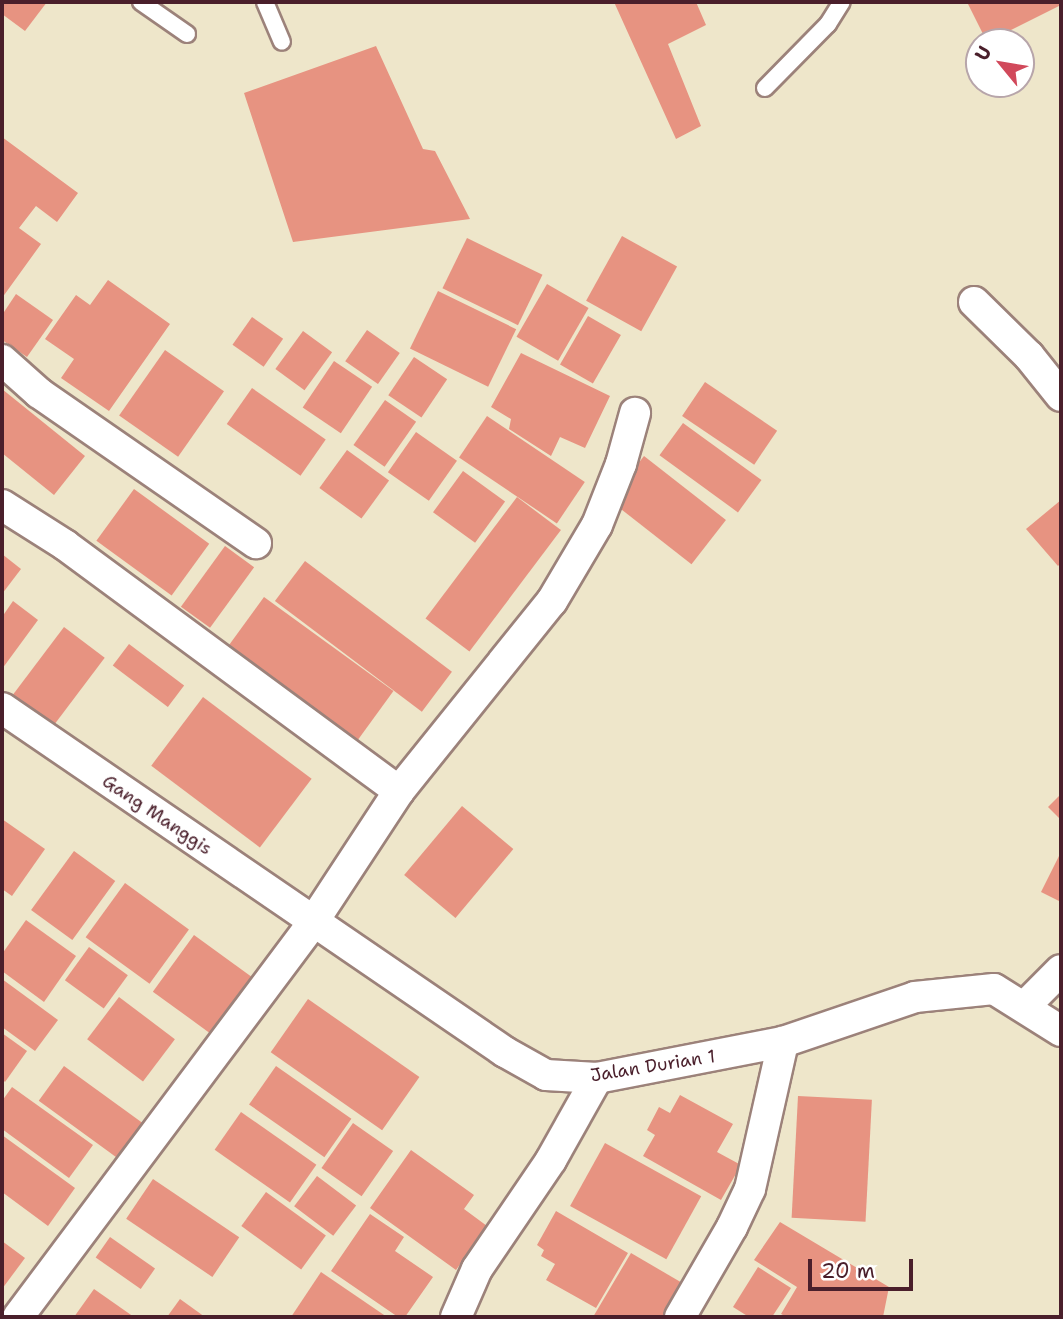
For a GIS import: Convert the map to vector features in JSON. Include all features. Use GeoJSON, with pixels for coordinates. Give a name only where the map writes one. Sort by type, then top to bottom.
{"type":"FeatureCollection","features":[{"type":"Feature","properties":{"kind":"street"},"geometry":{"type":"LineString","coordinates":[[975,302],[1029,356],[1061,396]]}},
{"type":"Feature","properties":{"kind":"street"},"geometry":{"type":"LineString","coordinates":[[2,360],[39,393],[256,543]]}},
{"type":"Feature","properties":{"kind":"street"},"geometry":{"type":"LineString","coordinates":[[18,1317],[313,922],[399,791],[552,601],[597,525],[621,464],[635,413]]}},
{"type":"Feature","properties":{"kind":"street"},"geometry":{"type":"LineString","coordinates":[[2,505],[65,545],[399,791]]}},
{"type":"Feature","properties":{"kind":"street","name":"Gang Manggis"},"geometry":{"type":"LineString","coordinates":[[2,708],[313,922]]}},
{"type":"Feature","properties":{"kind":"street","name":"Jalan Durian 1"},"geometry":{"type":"LineString","coordinates":[[313,922],[528,1067],[546,1074],[597,1078],[783,1042],[915,996],[994,989],[1061,1031]]}},
{"type":"Feature","properties":{"kind":"street"},"geometry":{"type":"LineString","coordinates":[[1024,1007],[1061,970]]}},
{"type":"Feature","properties":{"kind":"street"},"geometry":{"type":"LineString","coordinates":[[680,1317],[732,1227],[750,1189],[783,1042]]}},
{"type":"Feature","properties":{"kind":"street"},"geometry":{"type":"LineString","coordinates":[[456,1317],[477,1269],[551,1160],[597,1078]]}},
{"type":"Feature","properties":{"kind":"lane"},"geometry":{"type":"LineString","coordinates":[[141,2],[187,34]]}},
{"type":"Feature","properties":{"kind":"lane"},"geometry":{"type":"LineString","coordinates":[[265,2],[282,41]]}},
{"type":"Feature","properties":{"kind":"lane"},"geometry":{"type":"LineString","coordinates":[[765,88],[828,24],[842,2]]}},
{"type":"Feature","properties":{"kind":"building"},"geometry":{"type":"Polygon","coordinates":[[[2,2],[47,2],[25,31],[2,14],[2,2]]]}},
{"type":"Feature","properties":{"kind":"building"},"geometry":{"type":"Polygon","coordinates":[[[614,2],[696,2],[706,25],[668,44],[701,126],[676,139],[614,2]]]}},
{"type":"Feature","properties":{"kind":"building"},"geometry":{"type":"Polygon","coordinates":[[[967,2],[1061,2],[1061,5],[1015,28],[980,28],[967,2]]]}},
{"type":"Feature","properties":{"kind":"building"},"geometry":{"type":"Polygon","coordinates":[[[376,46],[423,149],[435,151],[470,219],[293,242],[244,93],[376,46]]]}},
{"type":"Feature","properties":{"kind":"building"},"geometry":{"type":"Polygon","coordinates":[[[2,137],[78,193],[57,222],[36,206],[19,228],[41,244],[2,298],[2,137]]]}},
{"type":"Feature","properties":{"kind":"building"},"geometry":{"type":"Polygon","coordinates":[[[622,236],[677,267],[641,331],[586,301],[622,236]]]}},
{"type":"Feature","properties":{"kind":"building"},"geometry":{"type":"Polygon","coordinates":[[[467,238],[542,275],[518,325],[442,288],[467,238]]]}},
{"type":"Feature","properties":{"kind":"building"},"geometry":{"type":"Polygon","coordinates":[[[108,280],[170,324],[109,411],[61,378],[74,359],[45,339],[76,295],[90,305],[108,280]]]}},
{"type":"Feature","properties":{"kind":"building"},"geometry":{"type":"Polygon","coordinates":[[[547,284],[589,308],[558,361],[516,337],[547,284]]]}},
{"type":"Feature","properties":{"kind":"building"},"geometry":{"type":"Polygon","coordinates":[[[438,291],[516,329],[488,387],[410,349],[438,291]]]}},
{"type":"Feature","properties":{"kind":"building"},"geometry":{"type":"Polygon","coordinates":[[[16,294],[53,320],[27,357],[2,340],[2,315],[16,294]]]}},
{"type":"Feature","properties":{"kind":"building"},"geometry":{"type":"Polygon","coordinates":[[[588,316],[621,335],[593,383],[560,364],[588,316]]]}},
{"type":"Feature","properties":{"kind":"building"},"geometry":{"type":"Polygon","coordinates":[[[252,317],[283,339],[264,367],[232,345],[252,317]]]}},
{"type":"Feature","properties":{"kind":"building"},"geometry":{"type":"Polygon","coordinates":[[[367,330],[400,353],[378,384],[345,361],[367,330]]]}},
{"type":"Feature","properties":{"kind":"building"},"geometry":{"type":"Polygon","coordinates":[[[303,331],[332,352],[304,390],[275,369],[303,331]]]}},
{"type":"Feature","properties":{"kind":"building"},"geometry":{"type":"Polygon","coordinates":[[[165,350],[224,391],[178,457],[119,416],[165,350]]]}},
{"type":"Feature","properties":{"kind":"building"},"geometry":{"type":"Polygon","coordinates":[[[521,353],[610,396],[585,448],[560,437],[551,456],[509,429],[511,419],[491,407],[521,353]]]}},
{"type":"Feature","properties":{"kind":"building"},"geometry":{"type":"Polygon","coordinates":[[[414,357],[447,379],[421,418],[388,395],[414,357]]]}},
{"type":"Feature","properties":{"kind":"building"},"geometry":{"type":"Polygon","coordinates":[[[334,361],[372,387],[341,433],[303,407],[334,361]]]}},
{"type":"Feature","properties":{"kind":"building"},"geometry":{"type":"Polygon","coordinates":[[[705,382],[777,431],[754,465],[682,416],[705,382]]]}},
{"type":"Feature","properties":{"kind":"building"},"geometry":{"type":"Polygon","coordinates":[[[252,388],[326,440],[300,476],[227,424],[252,388]]]}},
{"type":"Feature","properties":{"kind":"building"},"geometry":{"type":"Polygon","coordinates":[[[2,389],[85,456],[54,495],[2,453],[2,389]]]}},
{"type":"Feature","properties":{"kind":"building"},"geometry":{"type":"Polygon","coordinates":[[[385,400],[416,422],[385,467],[353,445],[385,400]]]}},
{"type":"Feature","properties":{"kind":"building"},"geometry":{"type":"Polygon","coordinates":[[[487,416],[585,482],[557,523],[459,457],[487,416]]]}},
{"type":"Feature","properties":{"kind":"building"},"geometry":{"type":"Polygon","coordinates":[[[683,423],[761,480],[738,512],[659,455],[683,423]]]}},
{"type":"Feature","properties":{"kind":"building"},"geometry":{"type":"Polygon","coordinates":[[[416,432],[457,461],[429,501],[388,472],[416,432]]]}},
{"type":"Feature","properties":{"kind":"building"},"geometry":{"type":"Polygon","coordinates":[[[347,450],[389,481],[361,519],[319,488],[347,450]]]}},
{"type":"Feature","properties":{"kind":"building"},"geometry":{"type":"Polygon","coordinates":[[[644,456],[726,520],[691,564],[610,500],[644,456]]]}},
{"type":"Feature","properties":{"kind":"building"},"geometry":{"type":"Polygon","coordinates":[[[463,471],[505,502],[475,543],[433,512],[463,471]]]}},
{"type":"Feature","properties":{"kind":"building"},"geometry":{"type":"Polygon","coordinates":[[[134,489],[209,544],[172,595],[96,541],[134,489]]]}},
{"type":"Feature","properties":{"kind":"building"},"geometry":{"type":"Polygon","coordinates":[[[517,497],[561,530],[469,651],[426,618],[517,497]]]}},
{"type":"Feature","properties":{"kind":"building"},"geometry":{"type":"Polygon","coordinates":[[[1061,500],[1061,563],[1058,566],[1026,529],[1061,500]]]}},
{"type":"Feature","properties":{"kind":"building"},"geometry":{"type":"Polygon","coordinates":[[[225,546],[254,567],[210,628],[181,607],[225,546]]]}},
{"type":"Feature","properties":{"kind":"building"},"geometry":{"type":"Polygon","coordinates":[[[2,554],[21,569],[2,594],[2,554]]]}},
{"type":"Feature","properties":{"kind":"building"},"geometry":{"type":"Polygon","coordinates":[[[305,561],[452,672],[422,712],[275,601],[305,561]]]}},
{"type":"Feature","properties":{"kind":"building"},"geometry":{"type":"Polygon","coordinates":[[[264,597],[393,691],[353,747],[223,653],[264,597]]]}},
{"type":"Feature","properties":{"kind":"building"},"geometry":{"type":"Polygon","coordinates":[[[13,601],[38,620],[2,669],[2,617],[13,601]]]}},
{"type":"Feature","properties":{"kind":"building"},"geometry":{"type":"Polygon","coordinates":[[[64,627],[105,658],[48,733],[7,702],[64,627]]]}},
{"type":"Feature","properties":{"kind":"building"},"geometry":{"type":"Polygon","coordinates":[[[129,644],[184,686],[168,707],[113,666],[129,644]]]}},
{"type":"Feature","properties":{"kind":"building"},"geometry":{"type":"Polygon","coordinates":[[[203,697],[312,779],[260,848],[151,766],[203,697]]]}},
{"type":"Feature","properties":{"kind":"building"},"geometry":{"type":"Polygon","coordinates":[[[1061,794],[1061,820],[1048,807],[1061,794]]]}},
{"type":"Feature","properties":{"kind":"building"},"geometry":{"type":"Polygon","coordinates":[[[462,806],[513,849],[455,918],[404,875],[462,806]]]}},
{"type":"Feature","properties":{"kind":"building"},"geometry":{"type":"Polygon","coordinates":[[[2,819],[45,849],[12,896],[2,889],[2,819]]]}},
{"type":"Feature","properties":{"kind":"building"},"geometry":{"type":"Polygon","coordinates":[[[74,851],[115,881],[72,940],[31,910],[74,851]]]}},
{"type":"Feature","properties":{"kind":"building"},"geometry":{"type":"Polygon","coordinates":[[[1061,852],[1061,902],[1041,892],[1061,852]]]}},
{"type":"Feature","properties":{"kind":"building"},"geometry":{"type":"Polygon","coordinates":[[[125,883],[189,929],[150,984],[86,937],[125,883]]]}},
{"type":"Feature","properties":{"kind":"building"},"geometry":{"type":"Polygon","coordinates":[[[26,920],[76,956],[44,1002],[2,971],[2,954],[26,920]]]}},
{"type":"Feature","properties":{"kind":"building"},"geometry":{"type":"Polygon","coordinates":[[[194,935],[254,978],[213,1035],[153,992],[194,935]]]}},
{"type":"Feature","properties":{"kind":"building"},"geometry":{"type":"Polygon","coordinates":[[[89,947],[128,975],[104,1008],[65,980],[89,947]]]}},
{"type":"Feature","properties":{"kind":"building"},"geometry":{"type":"Polygon","coordinates":[[[2,979],[58,1020],[35,1051],[2,1027],[2,979]]]}},
{"type":"Feature","properties":{"kind":"building"},"geometry":{"type":"Polygon","coordinates":[[[119,997],[175,1039],[143,1081],[87,1039],[119,997]]]}},
{"type":"Feature","properties":{"kind":"building"},"geometry":{"type":"Polygon","coordinates":[[[308,999],[419,1077],[382,1130],[271,1052],[308,999]]]}},
{"type":"Feature","properties":{"kind":"building"},"geometry":{"type":"Polygon","coordinates":[[[2,1033],[27,1051],[5,1082],[2,1079],[2,1033]]]}},
{"type":"Feature","properties":{"kind":"building"},"geometry":{"type":"Polygon","coordinates":[[[64,1066],[146,1125],[120,1160],[39,1101],[64,1066]]]}},
{"type":"Feature","properties":{"kind":"building"},"geometry":{"type":"Polygon","coordinates":[[[276,1066],[351,1119],[324,1157],[249,1105],[276,1066]]]}},
{"type":"Feature","properties":{"kind":"building"},"geometry":{"type":"Polygon","coordinates":[[[12,1087],[93,1145],[69,1178],[2,1129],[2,1101],[12,1087]]]}},
{"type":"Feature","properties":{"kind":"building"},"geometry":{"type":"Polygon","coordinates":[[[680,1095],[733,1124],[717,1152],[741,1165],[721,1200],[643,1156],[655,1135],[647,1130],[659,1107],[670,1113],[680,1095]]]}},
{"type":"Feature","properties":{"kind":"building"},"geometry":{"type":"Polygon","coordinates":[[[798,1096],[872,1100],[866,1222],[792,1218],[798,1096]]]}},
{"type":"Feature","properties":{"kind":"building"},"geometry":{"type":"Polygon","coordinates":[[[241,1112],[316,1165],[290,1202],[215,1150],[241,1112]]]}},
{"type":"Feature","properties":{"kind":"building"},"geometry":{"type":"Polygon","coordinates":[[[353,1123],[393,1151],[362,1196],[321,1168],[353,1123]]]}},
{"type":"Feature","properties":{"kind":"building"},"geometry":{"type":"Polygon","coordinates":[[[2,1135],[75,1188],[48,1226],[2,1192],[2,1135]]]}},
{"type":"Feature","properties":{"kind":"building"},"geometry":{"type":"Polygon","coordinates":[[[605,1143],[701,1196],[666,1259],[570,1206],[605,1143]]]}},
{"type":"Feature","properties":{"kind":"building"},"geometry":{"type":"Polygon","coordinates":[[[411,1150],[474,1195],[464,1209],[487,1226],[456,1270],[370,1208],[411,1150]]]}},
{"type":"Feature","properties":{"kind":"building"},"geometry":{"type":"Polygon","coordinates":[[[317,1176],[356,1205],[333,1236],[294,1206],[317,1176]]]}},
{"type":"Feature","properties":{"kind":"building"},"geometry":{"type":"Polygon","coordinates":[[[153,1179],[239,1237],[212,1277],[126,1219],[153,1179]]]}},
{"type":"Feature","properties":{"kind":"building"},"geometry":{"type":"Polygon","coordinates":[[[266,1192],[326,1235],[301,1269],[241,1226],[266,1192]]]}},
{"type":"Feature","properties":{"kind":"building"},"geometry":{"type":"Polygon","coordinates":[[[556,1211],[628,1253],[596,1308],[546,1280],[555,1264],[541,1256],[544,1250],[537,1245],[556,1211]]]}},
{"type":"Feature","properties":{"kind":"building"},"geometry":{"type":"Polygon","coordinates":[[[370,1214],[404,1237],[395,1251],[433,1277],[405,1317],[398,1317],[331,1271],[370,1214]]]}},
{"type":"Feature","properties":{"kind":"building"},"geometry":{"type":"Polygon","coordinates":[[[780,1222],[889,1287],[883,1317],[787,1317],[781,1314],[797,1287],[754,1260],[780,1222]]]}},
{"type":"Feature","properties":{"kind":"building"},"geometry":{"type":"Polygon","coordinates":[[[110,1237],[155,1269],[141,1289],[96,1257],[110,1237]]]}},
{"type":"Feature","properties":{"kind":"building"},"geometry":{"type":"Polygon","coordinates":[[[2,1241],[25,1258],[2,1289],[2,1241]]]}},
{"type":"Feature","properties":{"kind":"building"},"geometry":{"type":"Polygon","coordinates":[[[631,1253],[684,1284],[665,1317],[593,1317],[631,1253]]]}},
{"type":"Feature","properties":{"kind":"building"},"geometry":{"type":"Polygon","coordinates":[[[758,1267],[791,1288],[772,1317],[749,1317],[733,1307],[758,1267]]]}},
{"type":"Feature","properties":{"kind":"building"},"geometry":{"type":"Polygon","coordinates":[[[321,1272],[387,1317],[291,1317],[321,1272]]]}},
{"type":"Feature","properties":{"kind":"building"},"geometry":{"type":"Polygon","coordinates":[[[94,1289],[134,1317],[74,1317],[94,1289]]]}},
{"type":"Feature","properties":{"kind":"building"},"geometry":{"type":"Polygon","coordinates":[[[180,1299],[205,1317],[167,1317],[180,1299]]]}}]}
